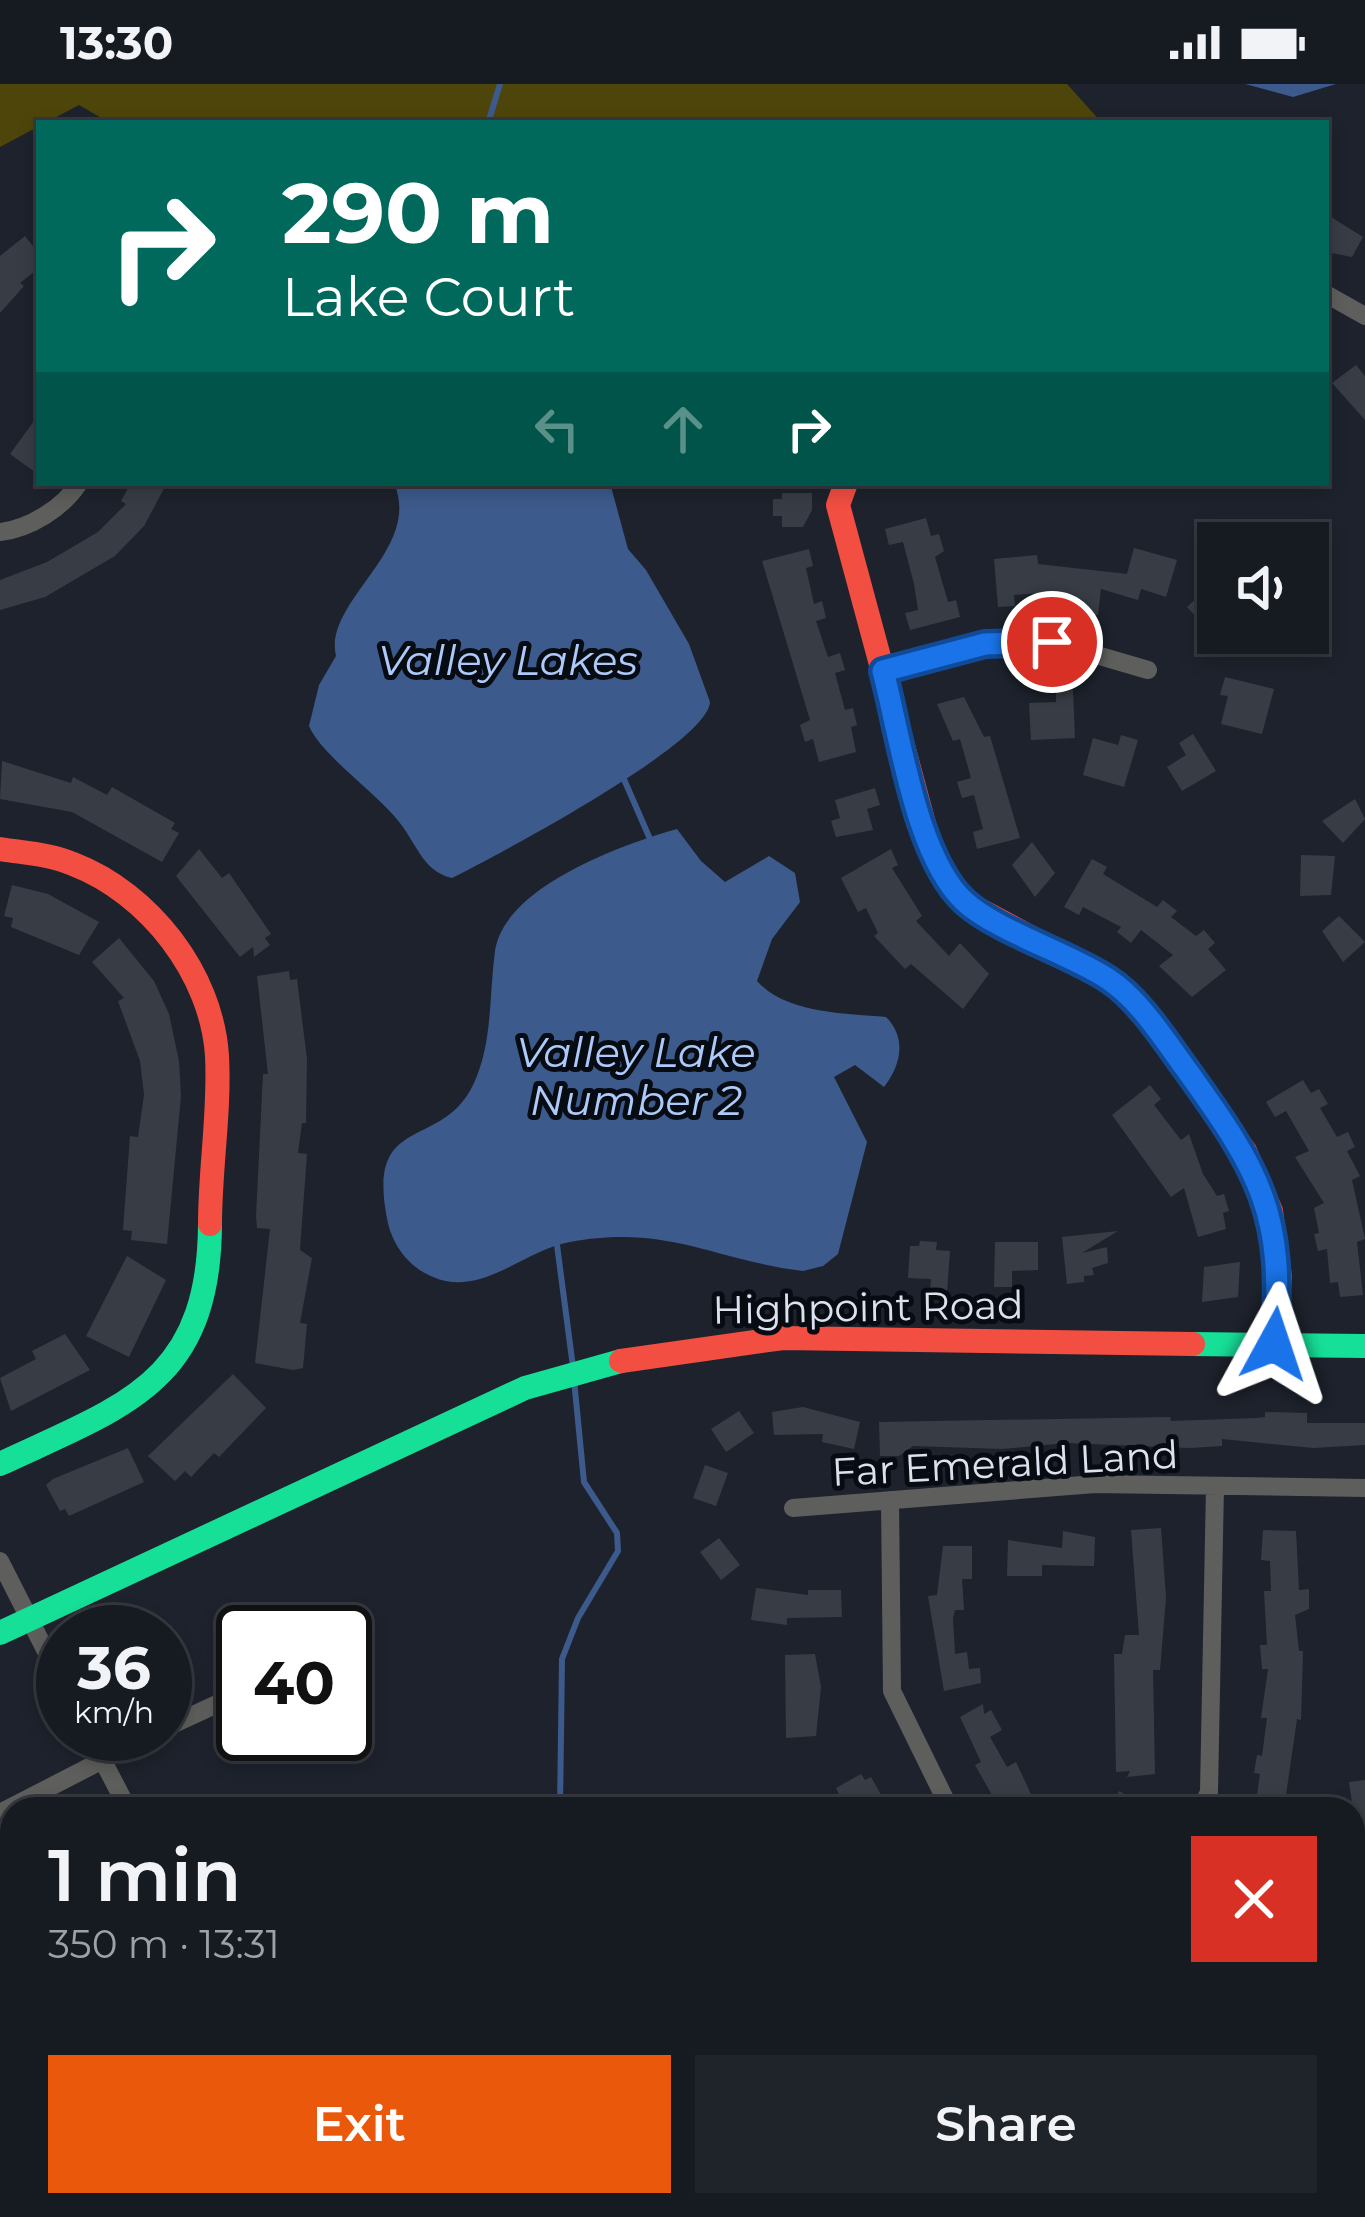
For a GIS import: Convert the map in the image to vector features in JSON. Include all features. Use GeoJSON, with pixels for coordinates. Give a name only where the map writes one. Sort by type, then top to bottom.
{"type":"FeatureCollection","features":[{"type":"Feature","properties":{"kind":"street"},"geometry":{"type":"LineString","coordinates":[[1329,296],[1365,316]]}},
{"type":"Feature","properties":{"kind":"street"},"geometry":{"type":"LineString","coordinates":[[0,532],[20,530],[71,497],[78,486]]}},
{"type":"Feature","properties":{"kind":"street"},"geometry":{"type":"LineString","coordinates":[[845,486],[838,505],[933,857],[965,902],[1112,981],[1160,1034],[1245,1150],[1270,1211],[1280,1276],[1274,1344]]}},
{"type":"Feature","properties":{"kind":"street"},"geometry":{"type":"LineString","coordinates":[[883,671],[985,644],[1052,642],[1148,670]]}},
{"type":"Feature","properties":{"kind":"street"},"geometry":{"type":"LineString","coordinates":[[0,849],[74,864],[134,903],[182,953],[211,1016],[214,1070],[206,1296],[188,1340],[158,1379],[120,1405],[0,1464]]}},
{"type":"Feature","properties":{"kind":"street","name":"Highpoint Road"},"geometry":{"type":"LineString","coordinates":[[0,1633],[459,1414],[601,1365],[692,1347],[784,1338],[1365,1346]]}},
{"type":"Feature","properties":{"kind":"street","name":"Far Emerald Land"},"geometry":{"type":"LineString","coordinates":[[793,1508],[1095,1484],[1365,1488]]}},
{"type":"Feature","properties":{"kind":"street"},"geometry":{"type":"LineString","coordinates":[[1207,1797],[1215,1486]]}},
{"type":"Feature","properties":{"kind":"street"},"geometry":{"type":"LineString","coordinates":[[890,1500],[892,1691],[944,1797]]}},
{"type":"Feature","properties":{"kind":"street"},"geometry":{"type":"LineString","coordinates":[[0,1561],[36,1633]]}},
{"type":"Feature","properties":{"kind":"street"},"geometry":{"type":"LineString","coordinates":[[29,1797],[95,1761]]}},
{"type":"Feature","properties":{"kind":"street"},"geometry":{"type":"LineString","coordinates":[[103,1761],[122,1797]]}},
{"type":"Feature","properties":{"kind":"shaded area"},"geometry":{"type":"Polygon","coordinates":[[[0,84],[1067,84],[1099,120],[105,120],[79,105],[51,120],[36,120],[36,128],[0,147],[0,84]]]}},
{"type":"Feature","properties":{"kind":"water"},"geometry":{"type":"Polygon","coordinates":[[[1245,84],[1336,84],[1293,97],[1245,84]]]}},
{"type":"Feature","properties":{"kind":"water","name":"Valley Lakes"},"geometry":{"type":"Polygon","coordinates":[[[395,486],[611,486],[628,549],[646,570],[689,644],[710,702],[700,721],[639,770],[452,878],[426,862],[395,817],[324,748],[309,726],[319,685],[336,656],[336,636],[344,615],[385,553],[399,507],[395,486]]]}},
{"type":"Feature","properties":{"kind":"water","name":"Valley Lake Number 2"},"geometry":{"type":"Polygon","coordinates":[[[677,829],[701,861],[725,882],[769,856],[795,873],[800,902],[772,939],[757,981],[800,1006],[886,1017],[897,1034],[898,1061],[884,1087],[855,1065],[834,1077],[867,1142],[838,1254],[823,1266],[803,1271],[663,1240],[604,1238],[553,1247],[468,1282],[425,1273],[398,1248],[390,1232],[383,1188],[387,1164],[396,1148],[459,1106],[473,1085],[484,1053],[495,951],[503,928],[542,888],[569,872],[627,845],[677,829]]]}},
{"type":"Feature","properties":{"kind":"building"},"geometry":{"type":"Polygon","coordinates":[[[1331,217],[1363,237],[1352,257],[1329,253],[1331,217]]]}},
{"type":"Feature","properties":{"kind":"building"},"geometry":{"type":"Polygon","coordinates":[[[25,236],[36,250],[36,270],[20,283],[24,286],[0,313],[0,256],[25,236]]]}},
{"type":"Feature","properties":{"kind":"building"},"geometry":{"type":"Polygon","coordinates":[[[1356,365],[1365,376],[1365,420],[1332,383],[1356,365]]]}},
{"type":"Feature","properties":{"kind":"building"},"geometry":{"type":"Polygon","coordinates":[[[36,418],[36,473],[10,454],[36,418]]]}},
{"type":"Feature","properties":{"kind":"building"},"geometry":{"type":"Polygon","coordinates":[[[129,486],[165,486],[144,526],[115,556],[45,597],[0,610],[0,580],[47,562],[98,532],[126,504],[121,501],[129,486]]]}},
{"type":"Feature","properties":{"kind":"building"},"geometry":{"type":"Polygon","coordinates":[[[782,493],[812,493],[812,510],[803,527],[782,527],[782,516],[773,516],[773,499],[782,499],[782,493]]]}},
{"type":"Feature","properties":{"kind":"building"},"geometry":{"type":"Polygon","coordinates":[[[926,518],[931,536],[939,534],[944,551],[935,557],[948,602],[956,600],[960,617],[910,630],[905,613],[918,610],[914,584],[903,542],[889,545],[885,529],[926,518]]]}},
{"type":"Feature","properties":{"kind":"building"},"geometry":{"type":"Polygon","coordinates":[[[1134,548],[1177,560],[1166,597],[1141,589],[1138,600],[1101,589],[1098,615],[1081,614],[1082,603],[1057,600],[1058,592],[1014,595],[1015,606],[998,607],[994,559],[1037,555],[1038,564],[1127,574],[1134,548]]]}},
{"type":"Feature","properties":{"kind":"building"},"geometry":{"type":"Polygon","coordinates":[[[809,549],[813,566],[806,568],[814,604],[822,601],[826,618],[816,621],[828,657],[840,653],[845,670],[835,673],[845,710],[853,708],[857,725],[851,727],[856,752],[819,762],[813,739],[805,742],[800,725],[810,720],[762,561],[809,549]]]}},
{"type":"Feature","properties":{"kind":"building"},"geometry":{"type":"Polygon","coordinates":[[[1197,598],[1197,618],[1187,607],[1197,598]]]}},
{"type":"Feature","properties":{"kind":"building"},"geometry":{"type":"Polygon","coordinates":[[[1225,677],[1274,689],[1262,734],[1221,724],[1228,696],[1220,695],[1225,677]]]}},
{"type":"Feature","properties":{"kind":"building"},"geometry":{"type":"Polygon","coordinates":[[[1073,690],[1075,738],[1031,740],[1029,703],[1056,702],[1056,691],[1073,690]]]}},
{"type":"Feature","properties":{"kind":"building"},"geometry":{"type":"Polygon","coordinates":[[[964,697],[984,737],[990,736],[1020,838],[977,849],[973,832],[983,829],[974,795],[962,798],[957,782],[971,778],[960,739],[953,741],[937,704],[964,697]]]}},
{"type":"Feature","properties":{"kind":"building"},"geometry":{"type":"Polygon","coordinates":[[[1193,734],[1216,771],[1182,791],[1167,767],[1186,755],[1179,743],[1193,734]]]}},
{"type":"Feature","properties":{"kind":"building"},"geometry":{"type":"Polygon","coordinates":[[[1121,735],[1138,740],[1124,787],[1083,775],[1093,738],[1118,745],[1121,735]]]}},
{"type":"Feature","properties":{"kind":"building"},"geometry":{"type":"Polygon","coordinates":[[[2,761],[71,783],[73,777],[107,795],[112,787],[175,823],[171,829],[179,833],[162,862],[72,812],[0,799],[2,761]]]}},
{"type":"Feature","properties":{"kind":"building"},"geometry":{"type":"Polygon","coordinates":[[[875,788],[880,805],[867,809],[873,830],[836,837],[831,821],[840,818],[835,800],[875,788]]]}},
{"type":"Feature","properties":{"kind":"building"},"geometry":{"type":"Polygon","coordinates":[[[1355,799],[1365,819],[1343,843],[1322,821],[1355,799]]]}},
{"type":"Feature","properties":{"kind":"building"},"geometry":{"type":"Polygon","coordinates":[[[1032,842],[1055,873],[1035,897],[1012,865],[1032,842]]]}},
{"type":"Feature","properties":{"kind":"building"},"geometry":{"type":"Polygon","coordinates":[[[199,849],[222,878],[229,873],[271,934],[265,938],[270,945],[254,957],[253,947],[240,957],[176,876],[199,849]]]}},
{"type":"Feature","properties":{"kind":"building"},"geometry":{"type":"Polygon","coordinates":[[[891,849],[898,865],[892,868],[922,916],[916,921],[949,956],[960,943],[989,974],[963,1009],[911,964],[905,969],[874,936],[878,933],[866,908],[858,912],[841,878],[891,849]]]}},
{"type":"Feature","properties":{"kind":"building"},"geometry":{"type":"Polygon","coordinates":[[[1301,855],[1335,856],[1331,895],[1300,896],[1301,855]]]}},
{"type":"Feature","properties":{"kind":"building"},"geometry":{"type":"Polygon","coordinates":[[[1092,859],[1107,867],[1103,874],[1157,907],[1163,900],[1177,911],[1171,917],[1196,936],[1204,930],[1215,943],[1208,949],[1226,970],[1192,997],[1159,966],[1173,955],[1141,930],[1131,943],[1117,932],[1121,927],[1083,907],[1079,915],[1064,907],[1092,859]]]}},
{"type":"Feature","properties":{"kind":"building"},"geometry":{"type":"Polygon","coordinates":[[[12,885],[48,894],[99,922],[79,955],[11,927],[13,918],[4,916],[12,885]]]}},
{"type":"Feature","properties":{"kind":"building"},"geometry":{"type":"Polygon","coordinates":[[[1339,916],[1365,942],[1343,962],[1322,931],[1339,916]]]}},
{"type":"Feature","properties":{"kind":"building"},"geometry":{"type":"Polygon","coordinates":[[[119,938],[154,981],[169,1014],[179,1061],[181,1096],[167,1244],[131,1240],[132,1231],[123,1230],[130,1136],[138,1137],[144,1095],[140,1061],[118,1001],[124,998],[92,962],[119,938]]]}},
{"type":"Feature","properties":{"kind":"building"},"geometry":{"type":"Polygon","coordinates":[[[289,971],[290,980],[297,979],[307,1059],[306,1123],[302,1123],[298,1153],[307,1154],[300,1250],[312,1258],[300,1323],[307,1324],[303,1368],[293,1370],[255,1363],[270,1229],[257,1228],[256,1216],[263,1074],[268,1074],[257,976],[289,971]]]}},
{"type":"Feature","properties":{"kind":"building"},"geometry":{"type":"Polygon","coordinates":[[[1303,1080],[1311,1093],[1319,1089],[1328,1104],[1320,1108],[1337,1137],[1348,1132],[1355,1147],[1347,1151],[1360,1176],[1352,1180],[1365,1239],[1357,1242],[1363,1295],[1340,1297],[1338,1282],[1330,1283],[1327,1249],[1318,1251],[1314,1234],[1319,1233],[1314,1208],[1324,1203],[1295,1157],[1309,1151],[1286,1111],[1275,1117],[1266,1102],[1303,1080]]]}},
{"type":"Feature","properties":{"kind":"building"},"geometry":{"type":"Polygon","coordinates":[[[1150,1085],[1161,1099],[1154,1105],[1181,1140],[1189,1134],[1203,1174],[1217,1196],[1224,1194],[1229,1211],[1223,1213],[1226,1229],[1198,1237],[1184,1188],[1171,1197],[1112,1115],[1150,1085]]]}},
{"type":"Feature","properties":{"kind":"building"},"geometry":{"type":"Polygon","coordinates":[[[1118,1231],[1082,1253],[1107,1247],[1108,1263],[1092,1268],[1094,1275],[1084,1276],[1084,1282],[1067,1284],[1062,1237],[1118,1231]]]}},
{"type":"Feature","properties":{"kind":"building"},"geometry":{"type":"Polygon","coordinates":[[[920,1241],[937,1242],[936,1250],[950,1251],[947,1293],[930,1292],[931,1279],[908,1278],[910,1246],[919,1246],[920,1241]]]}},
{"type":"Feature","properties":{"kind":"building"},"geometry":{"type":"Polygon","coordinates":[[[995,1242],[1038,1242],[1038,1270],[1012,1271],[1012,1287],[994,1287],[995,1242]]]}},
{"type":"Feature","properties":{"kind":"building"},"geometry":{"type":"Polygon","coordinates":[[[127,1256],[166,1280],[129,1357],[86,1336],[127,1256]]]}},
{"type":"Feature","properties":{"kind":"building"},"geometry":{"type":"Polygon","coordinates":[[[1240,1262],[1238,1297],[1202,1302],[1204,1267],[1240,1262]]]}},
{"type":"Feature","properties":{"kind":"building"},"geometry":{"type":"Polygon","coordinates":[[[65,1334],[90,1370],[11,1411],[0,1378],[36,1359],[32,1351],[65,1334]]]}},
{"type":"Feature","properties":{"kind":"building"},"geometry":{"type":"Polygon","coordinates":[[[233,1374],[266,1408],[219,1457],[214,1453],[191,1477],[185,1471],[175,1481],[148,1456],[233,1374]]]}},
{"type":"Feature","properties":{"kind":"building"},"geometry":{"type":"Polygon","coordinates":[[[803,1407],[860,1422],[854,1449],[822,1442],[823,1434],[774,1435],[772,1412],[803,1407]]]}},
{"type":"Feature","properties":{"kind":"building"},"geometry":{"type":"Polygon","coordinates":[[[739,1411],[754,1433],[726,1452],[711,1429],[739,1411]]]}},
{"type":"Feature","properties":{"kind":"building"},"geometry":{"type":"Polygon","coordinates":[[[1265,1412],[1307,1413],[1307,1423],[1365,1423],[1365,1445],[1313,1448],[1222,1439],[1222,1446],[1190,1448],[1066,1443],[1002,1449],[913,1446],[899,1456],[880,1456],[879,1422],[1170,1417],[1171,1421],[1256,1418],[1265,1417],[1265,1412]]]}},
{"type":"Feature","properties":{"kind":"building"},"geometry":{"type":"Polygon","coordinates":[[[128,1448],[144,1482],[69,1516],[65,1509],[60,1511],[46,1485],[128,1448]]]}},
{"type":"Feature","properties":{"kind":"building"},"geometry":{"type":"Polygon","coordinates":[[[705,1465],[728,1473],[716,1506],[693,1498],[705,1465]]]}},
{"type":"Feature","properties":{"kind":"building"},"geometry":{"type":"Polygon","coordinates":[[[1161,1528],[1166,1598],[1160,1670],[1153,1670],[1155,1774],[1127,1777],[1130,1771],[1116,1772],[1114,1654],[1122,1654],[1125,1635],[1139,1635],[1131,1530],[1161,1528]]]}},
{"type":"Feature","properties":{"kind":"building"},"geometry":{"type":"Polygon","coordinates":[[[1263,1530],[1296,1531],[1299,1590],[1309,1589],[1309,1609],[1295,1615],[1299,1651],[1303,1651],[1301,1720],[1297,1719],[1286,1797],[1257,1797],[1260,1774],[1254,1773],[1257,1755],[1262,1756],[1267,1718],[1261,1718],[1268,1669],[1262,1669],[1260,1645],[1267,1645],[1264,1591],[1271,1591],[1270,1561],[1261,1560],[1263,1530]]]}},
{"type":"Feature","properties":{"kind":"building"},"geometry":{"type":"Polygon","coordinates":[[[1063,1531],[1095,1537],[1094,1566],[1042,1565],[1042,1576],[1007,1576],[1008,1540],[1062,1548],[1063,1531]]]}},
{"type":"Feature","properties":{"kind":"building"},"geometry":{"type":"Polygon","coordinates":[[[719,1538],[740,1565],[721,1580],[700,1552],[719,1538]]]}},
{"type":"Feature","properties":{"kind":"building"},"geometry":{"type":"Polygon","coordinates":[[[943,1546],[972,1546],[972,1579],[962,1579],[964,1610],[955,1610],[953,1618],[955,1654],[967,1652],[969,1669],[980,1668],[981,1683],[944,1691],[928,1596],[937,1595],[943,1546]]]}},
{"type":"Feature","properties":{"kind":"building"},"geometry":{"type":"Polygon","coordinates":[[[756,1588],[808,1595],[808,1590],[841,1590],[842,1617],[787,1618],[787,1625],[751,1620],[756,1588]]]}},
{"type":"Feature","properties":{"kind":"building"},"geometry":{"type":"Polygon","coordinates":[[[815,1654],[821,1687],[816,1736],[786,1738],[785,1655],[815,1654]]]}},
{"type":"Feature","properties":{"kind":"building"},"geometry":{"type":"Polygon","coordinates":[[[983,1704],[984,1714],[991,1710],[1002,1730],[990,1737],[1007,1767],[1016,1762],[1032,1797],[993,1797],[975,1765],[981,1762],[960,1717],[983,1704]]]}},
{"type":"Feature","properties":{"kind":"building"},"geometry":{"type":"Polygon","coordinates":[[[861,1774],[865,1780],[871,1777],[882,1797],[840,1797],[836,1788],[861,1774]]]}},
{"type":"Feature","properties":{"kind":"building"},"geometry":{"type":"Polygon","coordinates":[[[1365,1780],[1365,1797],[1351,1797],[1349,1782],[1365,1780]]]}},
{"type":"Feature","properties":{"kind":"waterway"},"geometry":{"type":"LineString","coordinates":[[489,120],[500,84]]}},
{"type":"Feature","properties":{"kind":"waterway"},"geometry":{"type":"LineString","coordinates":[[623,777],[650,839]]}},
{"type":"Feature","properties":{"kind":"waterway"},"geometry":{"type":"LineString","coordinates":[[557,1245],[573,1367]]}},
{"type":"Feature","properties":{"kind":"waterway"},"geometry":{"type":"LineString","coordinates":[[560,1797],[562,1659],[578,1618],[618,1551],[617,1533],[584,1482],[574,1380]]}},
{"type":"Feature","properties":{"kind":"traffic: fast"},"geometry":{"type":"LineString","coordinates":[[0,1464],[86,1424],[152,1382],[176,1354],[194,1320],[206,1278],[210,1224]]}},
{"type":"Feature","properties":{"kind":"traffic: fast"},"geometry":{"type":"LineString","coordinates":[[1193,1344],[1365,1346]]}},
{"type":"Feature","properties":{"kind":"traffic: fast"},"geometry":{"type":"LineString","coordinates":[[0,1633],[525,1388],[621,1361]]}},
{"type":"Feature","properties":{"kind":"traffic: jam"},"geometry":{"type":"LineString","coordinates":[[845,486],[838,505],[933,857],[965,902],[1112,981],[1160,1034],[1245,1151],[1271,1211],[1280,1277],[1274,1344]]}},
{"type":"Feature","properties":{"kind":"traffic: jam"},"geometry":{"type":"LineString","coordinates":[[0,849],[55,858],[101,877],[151,916],[189,967],[203,995],[217,1056],[210,1224]]}},
{"type":"Feature","properties":{"kind":"traffic: jam"},"geometry":{"type":"LineString","coordinates":[[621,1361],[783,1338],[1193,1344]]}},
{"type":"Feature","properties":{"kind":"route"},"geometry":{"type":"LineString","coordinates":[[1052,642],[985,644],[883,671],[933,857],[965,902],[1112,981],[1160,1034],[1245,1150],[1270,1211],[1280,1276],[1274,1344]]}}]}
